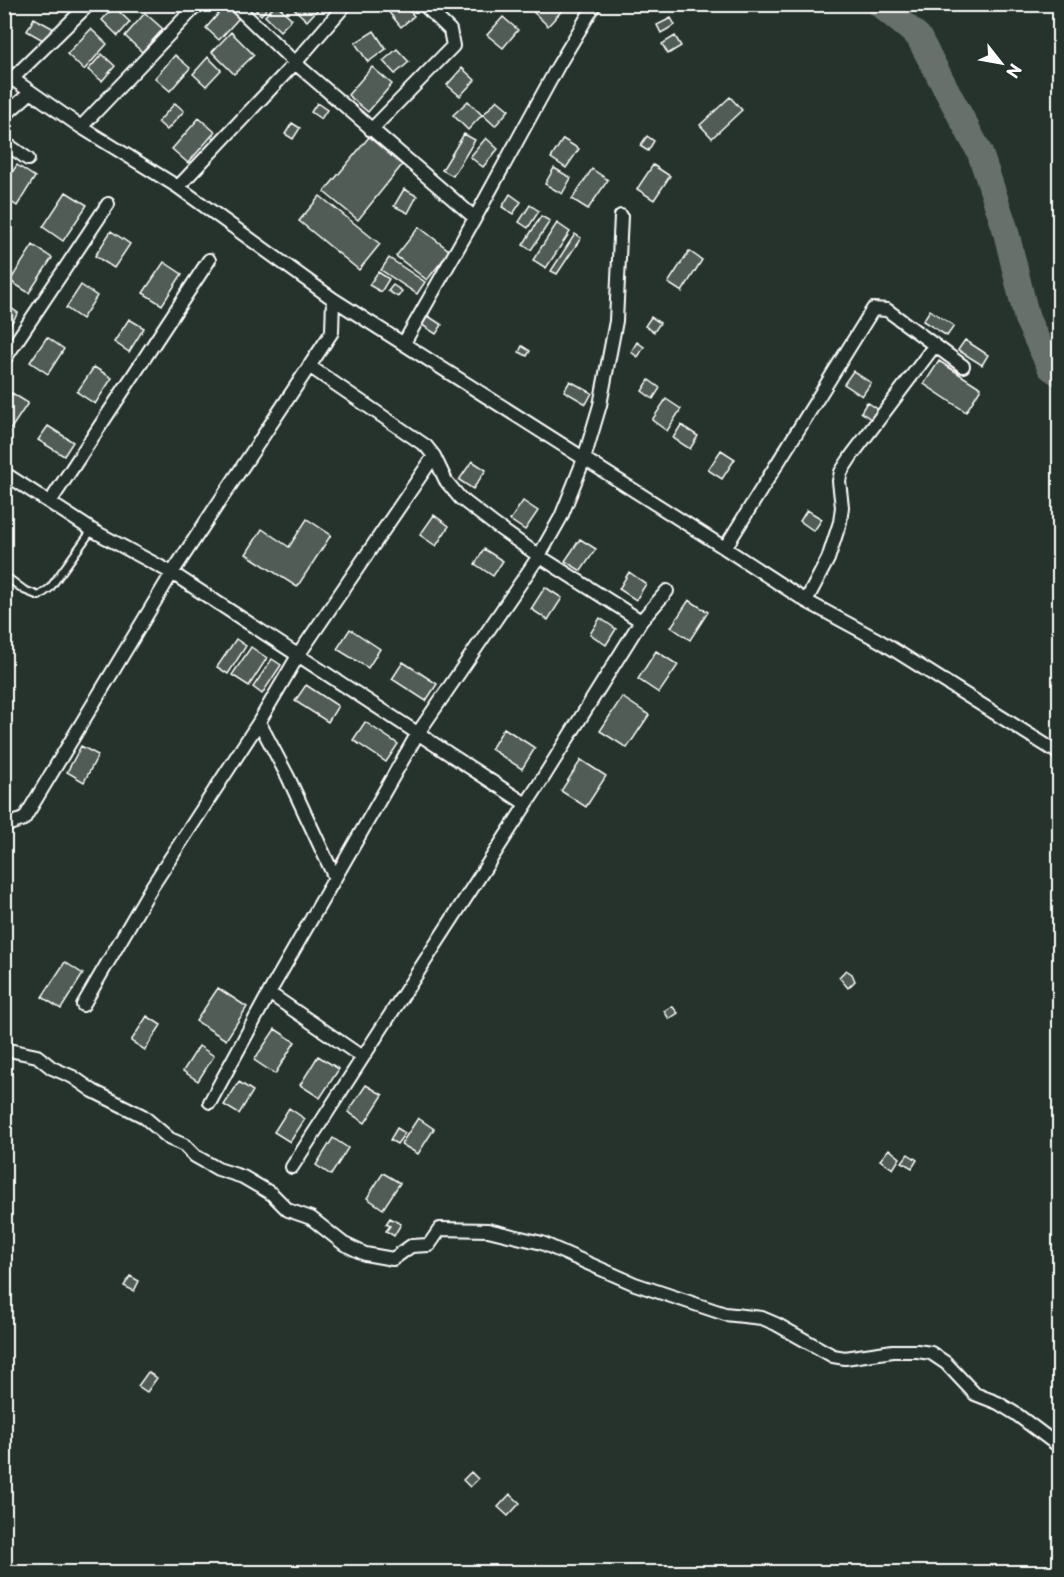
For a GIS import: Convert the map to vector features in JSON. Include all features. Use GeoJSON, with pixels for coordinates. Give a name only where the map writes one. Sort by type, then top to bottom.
{"type":"FeatureCollection","features":[{"type":"Feature","properties":{"kind":"street"},"geometry":{"type":"LineString","coordinates":[[88,4],[9,76],[81,127],[178,187],[333,299],[806,602],[880,641],[1059,754]]}},
{"type":"Feature","properties":{"kind":"street"},"geometry":{"type":"LineString","coordinates":[[81,127],[198,4]]}},
{"type":"Feature","properties":{"kind":"street"},"geometry":{"type":"LineString","coordinates":[[234,4],[295,63],[476,218]]}},
{"type":"Feature","properties":{"kind":"street"},"geometry":{"type":"LineString","coordinates":[[178,187],[295,63],[346,4]]}},
{"type":"Feature","properties":{"kind":"street"},"geometry":{"type":"LineString","coordinates":[[371,130],[453,46],[450,30],[423,4]]}},
{"type":"Feature","properties":{"kind":"street"},"geometry":{"type":"LineString","coordinates":[[404,343],[476,218],[558,66],[595,4]]}},
{"type":"Feature","properties":{"kind":"street"},"geometry":{"type":"LineString","coordinates":[[4,116],[31,92]]}},
{"type":"Feature","properties":{"kind":"street"},"geometry":{"type":"LineString","coordinates":[[4,151],[11,147],[28,159]]}},
{"type":"Feature","properties":{"kind":"street"},"geometry":{"type":"LineString","coordinates":[[4,360],[108,204]]}},
{"type":"Feature","properties":{"kind":"street"},"geometry":{"type":"LineString","coordinates":[[210,1102],[269,993],[418,733],[539,556],[561,517],[584,459],[600,405],[616,321],[621,216]]}},
{"type":"Feature","properties":{"kind":"street"},"geometry":{"type":"LineString","coordinates":[[50,502],[209,260]]}},
{"type":"Feature","properties":{"kind":"street"},"geometry":{"type":"LineString","coordinates":[[4,826],[24,819],[172,573],[332,332],[333,299]]}},
{"type":"Feature","properties":{"kind":"street"},"geometry":{"type":"LineString","coordinates":[[725,548],[873,309],[887,310],[963,366]]}},
{"type":"Feature","properties":{"kind":"street"},"geometry":{"type":"LineString","coordinates":[[806,602],[828,559],[840,522],[842,507],[839,481],[842,472],[852,455],[936,345]]}},
{"type":"Feature","properties":{"kind":"street"},"geometry":{"type":"LineString","coordinates":[[309,366],[426,447],[435,456],[446,481],[460,498],[495,525],[641,621]]}},
{"type":"Feature","properties":{"kind":"street"},"geometry":{"type":"LineString","coordinates":[[83,1005],[151,888],[259,722],[299,654],[435,456]]}},
{"type":"Feature","properties":{"kind":"street"},"geometry":{"type":"LineString","coordinates":[[4,473],[92,530],[172,573],[526,804]]}},
{"type":"Feature","properties":{"kind":"street"},"geometry":{"type":"LineString","coordinates":[[292,1167],[641,621],[667,591]]}},
{"type":"Feature","properties":{"kind":"street"},"geometry":{"type":"LineString","coordinates":[[259,722],[288,777],[335,878]]}},
{"type":"Feature","properties":{"kind":"street"},"geometry":{"type":"LineString","coordinates":[[269,993],[362,1057]]}},
{"type":"Feature","properties":{"kind":"street"},"geometry":{"type":"LineString","coordinates":[[4,1049],[37,1056],[52,1068],[73,1077],[101,1095],[143,1116],[154,1123],[160,1132],[184,1145],[195,1156],[218,1169],[243,1177],[272,1194],[288,1210],[311,1218],[344,1244],[365,1254],[393,1259],[411,1246],[429,1245],[440,1229],[488,1230],[520,1236],[542,1243],[635,1284],[725,1314],[769,1321],[792,1331],[811,1345],[833,1356],[845,1358],[893,1351],[931,1353],[946,1363],[975,1394],[1007,1409],[1059,1447]]}},
{"type":"Feature","properties":{"kind":"lane"},"geometry":{"type":"LineString","coordinates":[[4,575],[24,590],[39,596],[50,588],[92,530]]}},
{"type":"Feature","properties":{"kind":"building"},"geometry":{"type":"Polygon","coordinates":[[[250,4],[271,4],[261,15],[250,4]]]}},
{"type":"Feature","properties":{"kind":"building"},"geometry":{"type":"Polygon","coordinates":[[[276,4],[292,19],[280,31],[265,16],[276,4]]]}},
{"type":"Feature","properties":{"kind":"building"},"geometry":{"type":"Polygon","coordinates":[[[289,4],[319,4],[321,6],[307,21],[289,4]]]}},
{"type":"Feature","properties":{"kind":"building"},"geometry":{"type":"Polygon","coordinates":[[[382,4],[404,4],[414,16],[401,27],[382,4]]]}},
{"type":"Feature","properties":{"kind":"building"},"geometry":{"type":"Polygon","coordinates":[[[461,4],[478,4],[468,13],[461,4]]]}},
{"type":"Feature","properties":{"kind":"building"},"geometry":{"type":"Polygon","coordinates":[[[525,4],[568,4],[548,26],[525,4]]]}},
{"type":"Feature","properties":{"kind":"building"},"geometry":{"type":"Polygon","coordinates":[[[225,6],[239,18],[219,40],[206,28],[225,6]]]}},
{"type":"Feature","properties":{"kind":"building"},"geometry":{"type":"Polygon","coordinates":[[[114,7],[130,22],[118,36],[102,20],[114,7]]]}},
{"type":"Feature","properties":{"kind":"building"},"geometry":{"type":"Polygon","coordinates":[[[145,13],[163,29],[142,52],[125,36],[145,13]]]}},
{"type":"Feature","properties":{"kind":"building"},"geometry":{"type":"Polygon","coordinates":[[[503,17],[518,30],[503,48],[487,35],[503,17]]]}},
{"type":"Feature","properties":{"kind":"building"},"geometry":{"type":"Polygon","coordinates":[[[34,18],[56,30],[48,43],[27,31],[34,18]]]}},
{"type":"Feature","properties":{"kind":"building"},"geometry":{"type":"Polygon","coordinates":[[[671,18],[675,25],[661,33],[657,25],[671,18]]]}},
{"type":"Feature","properties":{"kind":"building"},"geometry":{"type":"Polygon","coordinates":[[[91,29],[107,44],[84,70],[67,54],[91,29]]]}},
{"type":"Feature","properties":{"kind":"building"},"geometry":{"type":"Polygon","coordinates":[[[374,31],[386,49],[368,62],[355,43],[374,31]]]}},
{"type":"Feature","properties":{"kind":"building"},"geometry":{"type":"Polygon","coordinates":[[[231,32],[254,55],[234,74],[212,52],[231,32]]]}},
{"type":"Feature","properties":{"kind":"building"},"geometry":{"type":"Polygon","coordinates":[[[675,36],[681,46],[668,54],[662,44],[675,36]]]}},
{"type":"Feature","properties":{"kind":"building"},"geometry":{"type":"Polygon","coordinates":[[[397,49],[409,62],[395,74],[383,61],[397,49]]]}},
{"type":"Feature","properties":{"kind":"building"},"geometry":{"type":"Polygon","coordinates":[[[102,54],[115,66],[102,81],[88,70],[102,54]]]}},
{"type":"Feature","properties":{"kind":"building"},"geometry":{"type":"Polygon","coordinates":[[[175,55],[190,68],[170,91],[155,78],[175,55]]]}},
{"type":"Feature","properties":{"kind":"building"},"geometry":{"type":"Polygon","coordinates":[[[208,57],[221,70],[206,86],[193,74],[208,57]]]}},
{"type":"Feature","properties":{"kind":"building"},"geometry":{"type":"Polygon","coordinates":[[[372,67],[392,84],[368,112],[348,95],[372,67]]]}},
{"type":"Feature","properties":{"kind":"building"},"geometry":{"type":"Polygon","coordinates":[[[462,68],[475,80],[460,96],[447,85],[462,68]]]}},
{"type":"Feature","properties":{"kind":"building"},"geometry":{"type":"Polygon","coordinates":[[[730,97],[742,110],[712,138],[700,125],[730,97]]]}},
{"type":"Feature","properties":{"kind":"building"},"geometry":{"type":"Polygon","coordinates":[[[497,100],[509,110],[495,126],[483,115],[497,100]]]}},
{"type":"Feature","properties":{"kind":"building"},"geometry":{"type":"Polygon","coordinates":[[[468,101],[482,115],[468,130],[453,115],[468,101]]]}},
{"type":"Feature","properties":{"kind":"building"},"geometry":{"type":"Polygon","coordinates":[[[175,103],[184,111],[167,130],[158,122],[175,103]]]}},
{"type":"Feature","properties":{"kind":"building"},"geometry":{"type":"Polygon","coordinates":[[[317,103],[327,110],[321,119],[311,112],[317,103]]]}},
{"type":"Feature","properties":{"kind":"building"},"geometry":{"type":"Polygon","coordinates":[[[199,118],[215,132],[188,163],[172,149],[199,118]]]}},
{"type":"Feature","properties":{"kind":"building"},"geometry":{"type":"Polygon","coordinates":[[[292,123],[300,128],[293,139],[285,134],[292,123]]]}},
{"type":"Feature","properties":{"kind":"building"},"geometry":{"type":"Polygon","coordinates":[[[464,134],[475,140],[453,176],[442,170],[464,134]]]}},
{"type":"Feature","properties":{"kind":"building"},"geometry":{"type":"Polygon","coordinates":[[[647,136],[654,141],[648,151],[640,146],[647,136]]]}},
{"type":"Feature","properties":{"kind":"building"},"geometry":{"type":"Polygon","coordinates":[[[369,137],[402,165],[358,220],[324,192],[369,137]]]}},
{"type":"Feature","properties":{"kind":"building"},"geometry":{"type":"Polygon","coordinates":[[[486,138],[498,149],[483,167],[470,157],[486,138]]]}},
{"type":"Feature","properties":{"kind":"building"},"geometry":{"type":"Polygon","coordinates":[[[563,139],[579,149],[566,168],[551,158],[563,139]]]}},
{"type":"Feature","properties":{"kind":"building"},"geometry":{"type":"Polygon","coordinates":[[[17,165],[35,177],[17,206],[4,197],[4,184],[17,165]]]}},
{"type":"Feature","properties":{"kind":"building"},"geometry":{"type":"Polygon","coordinates":[[[653,165],[670,176],[654,200],[637,189],[653,165]]]}},
{"type":"Feature","properties":{"kind":"building"},"geometry":{"type":"Polygon","coordinates":[[[554,168],[571,178],[562,194],[545,184],[554,168]]]}},
{"type":"Feature","properties":{"kind":"building"},"geometry":{"type":"Polygon","coordinates":[[[592,169],[608,180],[588,209],[572,199],[592,169]]]}},
{"type":"Feature","properties":{"kind":"building"},"geometry":{"type":"Polygon","coordinates":[[[404,189],[417,196],[408,213],[394,206],[404,189]]]}},
{"type":"Feature","properties":{"kind":"building"},"geometry":{"type":"Polygon","coordinates":[[[66,192],[87,205],[63,241],[43,227],[66,192]]]}},
{"type":"Feature","properties":{"kind":"building"},"geometry":{"type":"Polygon","coordinates":[[[510,194],[521,202],[513,214],[502,207],[510,194]]]}},
{"type":"Feature","properties":{"kind":"building"},"geometry":{"type":"Polygon","coordinates":[[[320,196],[380,244],[359,270],[299,221],[320,196]]]}},
{"type":"Feature","properties":{"kind":"building"},"geometry":{"type":"Polygon","coordinates":[[[530,205],[539,211],[528,228],[519,222],[530,205]]]}},
{"type":"Feature","properties":{"kind":"building"},"geometry":{"type":"Polygon","coordinates":[[[541,216],[550,221],[531,250],[523,245],[541,216]]]}},
{"type":"Feature","properties":{"kind":"building"},"geometry":{"type":"Polygon","coordinates":[[[557,223],[570,232],[546,268],[533,260],[557,223]]]}},
{"type":"Feature","properties":{"kind":"building"},"geometry":{"type":"Polygon","coordinates":[[[419,227],[450,251],[427,280],[396,256],[419,227]]]}},
{"type":"Feature","properties":{"kind":"building"},"geometry":{"type":"Polygon","coordinates":[[[111,231],[130,244],[114,268],[95,256],[111,231]]]}},
{"type":"Feature","properties":{"kind":"building"},"geometry":{"type":"Polygon","coordinates":[[[575,234],[581,238],[557,274],[551,271],[575,234]]]}},
{"type":"Feature","properties":{"kind":"building"},"geometry":{"type":"Polygon","coordinates":[[[33,245],[52,258],[29,293],[10,281],[33,245]]]}},
{"type":"Feature","properties":{"kind":"building"},"geometry":{"type":"Polygon","coordinates":[[[689,251],[702,260],[682,292],[668,283],[689,251]]]}},
{"type":"Feature","properties":{"kind":"building"},"geometry":{"type":"Polygon","coordinates":[[[389,258],[425,282],[417,294],[381,270],[389,258]]]}},
{"type":"Feature","properties":{"kind":"building"},"geometry":{"type":"Polygon","coordinates":[[[164,262],[182,274],[162,305],[143,293],[164,262]]]}},
{"type":"Feature","properties":{"kind":"building"},"geometry":{"type":"Polygon","coordinates":[[[378,272],[389,279],[381,292],[369,285],[378,272]]]}},
{"type":"Feature","properties":{"kind":"building"},"geometry":{"type":"Polygon","coordinates":[[[81,285],[97,296],[82,319],[66,308],[81,285]]]}},
{"type":"Feature","properties":{"kind":"building"},"geometry":{"type":"Polygon","coordinates":[[[393,285],[402,291],[398,297],[388,291],[393,285]]]}},
{"type":"Feature","properties":{"kind":"building"},"geometry":{"type":"Polygon","coordinates":[[[4,303],[18,313],[4,334],[4,303]]]}},
{"type":"Feature","properties":{"kind":"building"},"geometry":{"type":"Polygon","coordinates":[[[930,310],[954,326],[947,336],[923,321],[930,310]]]}},
{"type":"Feature","properties":{"kind":"building"},"geometry":{"type":"Polygon","coordinates":[[[428,316],[442,325],[436,334],[422,325],[428,316]]]}},
{"type":"Feature","properties":{"kind":"building"},"geometry":{"type":"Polygon","coordinates":[[[651,317],[660,323],[654,332],[645,326],[651,317]]]}},
{"type":"Feature","properties":{"kind":"building"},"geometry":{"type":"Polygon","coordinates":[[[129,319],[144,328],[129,352],[114,342],[129,319]]]}},
{"type":"Feature","properties":{"kind":"building"},"geometry":{"type":"Polygon","coordinates":[[[47,337],[64,349],[48,374],[30,362],[47,337]]]}},
{"type":"Feature","properties":{"kind":"building"},"geometry":{"type":"Polygon","coordinates":[[[965,340],[988,355],[982,365],[958,350],[965,340]]]}},
{"type":"Feature","properties":{"kind":"building"},"geometry":{"type":"Polygon","coordinates":[[[637,342],[644,347],[638,357],[631,352],[637,342]]]}},
{"type":"Feature","properties":{"kind":"building"},"geometry":{"type":"Polygon","coordinates":[[[522,346],[530,351],[527,356],[519,352],[522,346]]]}},
{"type":"Feature","properties":{"kind":"building"},"geometry":{"type":"Polygon","coordinates":[[[939,361],[981,388],[966,412],[924,384],[939,361]]]}},
{"type":"Feature","properties":{"kind":"building"},"geometry":{"type":"Polygon","coordinates":[[[94,367],[112,378],[95,404],[77,392],[94,367]]]}},
{"type":"Feature","properties":{"kind":"building"},"geometry":{"type":"Polygon","coordinates":[[[853,371],[871,383],[862,396],[844,384],[853,371]]]}},
{"type":"Feature","properties":{"kind":"building"},"geometry":{"type":"Polygon","coordinates":[[[649,380],[660,388],[653,399],[642,391],[649,380]]]}},
{"type":"Feature","properties":{"kind":"building"},"geometry":{"type":"Polygon","coordinates":[[[570,381],[592,393],[586,404],[564,391],[570,381]]]}},
{"type":"Feature","properties":{"kind":"building"},"geometry":{"type":"Polygon","coordinates":[[[12,393],[28,403],[10,430],[4,427],[4,404],[12,393]]]}},
{"type":"Feature","properties":{"kind":"building"},"geometry":{"type":"Polygon","coordinates":[[[666,399],[681,409],[667,431],[652,420],[666,399]]]}},
{"type":"Feature","properties":{"kind":"building"},"geometry":{"type":"Polygon","coordinates":[[[867,402],[879,410],[872,420],[861,412],[867,402]]]}},
{"type":"Feature","properties":{"kind":"building"},"geometry":{"type":"Polygon","coordinates":[[[681,425],[698,436],[690,449],[673,438],[681,425]]]}},
{"type":"Feature","properties":{"kind":"building"},"geometry":{"type":"Polygon","coordinates":[[[48,426],[73,442],[64,456],[38,440],[48,426]]]}},
{"type":"Feature","properties":{"kind":"building"},"geometry":{"type":"Polygon","coordinates":[[[721,450],[735,459],[722,479],[708,470],[721,450]]]}},
{"type":"Feature","properties":{"kind":"building"},"geometry":{"type":"Polygon","coordinates":[[[472,461],[486,470],[473,489],[459,480],[472,461]]]}},
{"type":"Feature","properties":{"kind":"building"},"geometry":{"type":"Polygon","coordinates":[[[523,501],[538,511],[525,530],[510,520],[523,501]]]}},
{"type":"Feature","properties":{"kind":"building"},"geometry":{"type":"Polygon","coordinates":[[[807,510],[822,519],[814,531],[800,521],[807,510]]]}},
{"type":"Feature","properties":{"kind":"building"},"geometry":{"type":"Polygon","coordinates":[[[434,515],[449,526],[436,546],[420,535],[434,515]]]}},
{"type":"Feature","properties":{"kind":"building"},"geometry":{"type":"Polygon","coordinates":[[[307,519],[331,535],[297,587],[246,554],[262,529],[289,547],[307,519]]]}},
{"type":"Feature","properties":{"kind":"building"},"geometry":{"type":"Polygon","coordinates":[[[580,539],[596,549],[581,571],[565,561],[580,539]]]}},
{"type":"Feature","properties":{"kind":"building"},"geometry":{"type":"Polygon","coordinates":[[[484,549],[503,561],[493,576],[475,564],[484,549]]]}},
{"type":"Feature","properties":{"kind":"building"},"geometry":{"type":"Polygon","coordinates":[[[629,572],[646,584],[636,600],[619,589],[629,572]]]}},
{"type":"Feature","properties":{"kind":"building"},"geometry":{"type":"Polygon","coordinates":[[[545,587],[562,598],[548,620],[531,609],[545,587]]]}},
{"type":"Feature","properties":{"kind":"building"},"geometry":{"type":"Polygon","coordinates":[[[689,600],[708,612],[690,640],[671,627],[689,600]]]}},
{"type":"Feature","properties":{"kind":"building"},"geometry":{"type":"Polygon","coordinates":[[[600,618],[616,629],[606,645],[590,634],[600,618]]]}},
{"type":"Feature","properties":{"kind":"building"},"geometry":{"type":"Polygon","coordinates":[[[350,629],[380,649],[368,668],[337,649],[350,629]]]}},
{"type":"Feature","properties":{"kind":"building"},"geometry":{"type":"Polygon","coordinates":[[[236,639],[246,646],[228,674],[217,667],[236,639]]]}},
{"type":"Feature","properties":{"kind":"building"},"geometry":{"type":"Polygon","coordinates":[[[251,647],[267,658],[249,686],[232,675],[251,647]]]}},
{"type":"Feature","properties":{"kind":"building"},"geometry":{"type":"Polygon","coordinates":[[[656,651],[678,665],[659,693],[638,679],[656,651]]]}},
{"type":"Feature","properties":{"kind":"building"},"geometry":{"type":"Polygon","coordinates":[[[272,659],[281,665],[262,694],[253,687],[272,659]]]}},
{"type":"Feature","properties":{"kind":"building"},"geometry":{"type":"Polygon","coordinates":[[[403,662],[437,684],[426,701],[392,679],[403,662]]]}},
{"type":"Feature","properties":{"kind":"building"},"geometry":{"type":"Polygon","coordinates":[[[306,685],[338,706],[328,722],[295,701],[306,685]]]}},
{"type":"Feature","properties":{"kind":"building"},"geometry":{"type":"Polygon","coordinates":[[[622,697],[649,715],[627,748],[600,731],[622,697]]]}},
{"type":"Feature","properties":{"kind":"building"},"geometry":{"type":"Polygon","coordinates":[[[365,722],[398,744],[386,762],[353,740],[365,722]]]}},
{"type":"Feature","properties":{"kind":"building"},"geometry":{"type":"Polygon","coordinates":[[[504,728],[535,748],[522,769],[491,749],[504,728]]]}},
{"type":"Feature","properties":{"kind":"building"},"geometry":{"type":"Polygon","coordinates":[[[81,746],[98,755],[84,782],[67,772],[81,746]]]}},
{"type":"Feature","properties":{"kind":"building"},"geometry":{"type":"Polygon","coordinates":[[[581,760],[606,776],[586,807],[561,791],[581,760]]]}},
{"type":"Feature","properties":{"kind":"building"},"geometry":{"type":"Polygon","coordinates":[[[65,962],[83,974],[61,1009],[42,997],[65,962]]]}},
{"type":"Feature","properties":{"kind":"building"},"geometry":{"type":"Polygon","coordinates":[[[846,970],[852,974],[855,981],[848,988],[839,977],[846,970]]]}},
{"type":"Feature","properties":{"kind":"building"},"geometry":{"type":"Polygon","coordinates":[[[218,988],[247,1007],[226,1040],[196,1021],[218,988]]]}},
{"type":"Feature","properties":{"kind":"building"},"geometry":{"type":"Polygon","coordinates":[[[672,1006],[678,1013],[669,1019],[664,1011],[672,1006]]]}},
{"type":"Feature","properties":{"kind":"building"},"geometry":{"type":"Polygon","coordinates":[[[147,1016],[161,1025],[145,1050],[131,1041],[147,1016]]]}},
{"type":"Feature","properties":{"kind":"building"},"geometry":{"type":"Polygon","coordinates":[[[275,1029],[295,1042],[275,1074],[254,1060],[275,1029]]]}},
{"type":"Feature","properties":{"kind":"building"},"geometry":{"type":"Polygon","coordinates":[[[199,1046],[214,1056],[198,1081],[183,1071],[199,1046]]]}},
{"type":"Feature","properties":{"kind":"building"},"geometry":{"type":"Polygon","coordinates":[[[318,1056],[339,1069],[320,1098],[300,1085],[318,1056]]]}},
{"type":"Feature","properties":{"kind":"building"},"geometry":{"type":"Polygon","coordinates":[[[239,1082],[253,1091],[239,1114],[224,1105],[239,1082]]]}},
{"type":"Feature","properties":{"kind":"building"},"geometry":{"type":"Polygon","coordinates":[[[366,1085],[383,1095],[365,1123],[348,1112],[366,1085]]]}},
{"type":"Feature","properties":{"kind":"building"},"geometry":{"type":"Polygon","coordinates":[[[289,1108],[305,1119],[290,1142],[274,1132],[289,1108]]]}},
{"type":"Feature","properties":{"kind":"building"},"geometry":{"type":"Polygon","coordinates":[[[418,1118],[434,1129],[418,1154],[401,1144],[418,1118]]]}},
{"type":"Feature","properties":{"kind":"building"},"geometry":{"type":"Polygon","coordinates":[[[397,1128],[405,1133],[397,1144],[390,1140],[397,1128]]]}},
{"type":"Feature","properties":{"kind":"building"},"geometry":{"type":"Polygon","coordinates":[[[333,1138],[348,1148],[331,1175],[316,1165],[333,1138]]]}},
{"type":"Feature","properties":{"kind":"building"},"geometry":{"type":"Polygon","coordinates":[[[889,1149],[900,1158],[893,1169],[880,1160],[889,1149]]]}},
{"type":"Feature","properties":{"kind":"building"},"geometry":{"type":"Polygon","coordinates":[[[908,1154],[917,1160],[912,1168],[902,1162],[908,1154]]]}},
{"type":"Feature","properties":{"kind":"building"},"geometry":{"type":"Polygon","coordinates":[[[383,1173],[400,1183],[383,1209],[367,1198],[383,1173]]]}},
{"type":"Feature","properties":{"kind":"building"},"geometry":{"type":"Polygon","coordinates":[[[390,1218],[401,1224],[394,1236],[386,1231],[390,1226],[386,1224],[390,1218]]]}},
{"type":"Feature","properties":{"kind":"building"},"geometry":{"type":"Polygon","coordinates":[[[130,1276],[139,1281],[134,1291],[124,1286],[130,1276]]]}},
{"type":"Feature","properties":{"kind":"building"},"geometry":{"type":"Polygon","coordinates":[[[148,1372],[157,1378],[147,1392],[138,1386],[148,1372]]]}},
{"type":"Feature","properties":{"kind":"building"},"geometry":{"type":"Polygon","coordinates":[[[471,1472],[478,1479],[470,1487],[463,1480],[471,1472]]]}},
{"type":"Feature","properties":{"kind":"building"},"geometry":{"type":"Polygon","coordinates":[[[510,1494],[520,1503],[508,1516],[498,1507],[510,1494]]]}},
{"type":"Feature","properties":{"kind":"waterway"},"geometry":{"type":"LineString","coordinates":[[879,4],[918,36],[980,153],[1005,228],[1027,319],[1050,367],[1060,374]]}}]}
